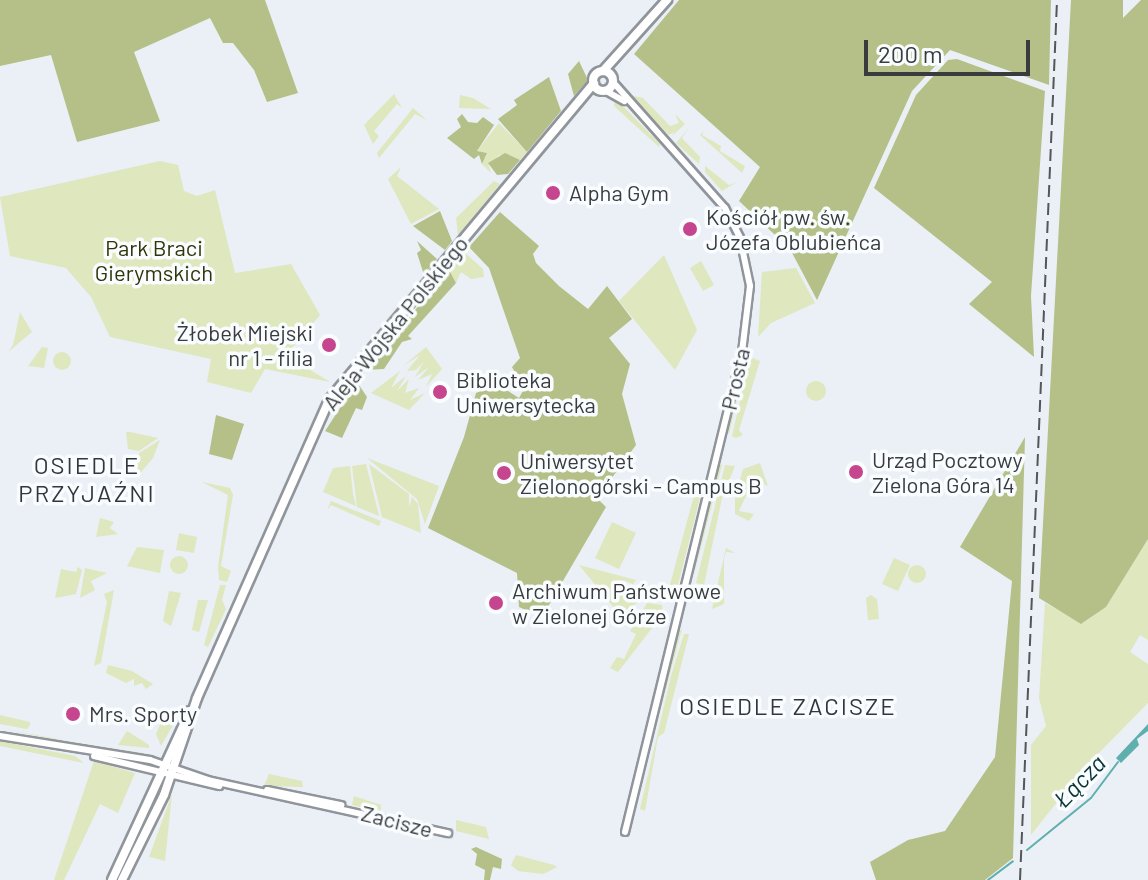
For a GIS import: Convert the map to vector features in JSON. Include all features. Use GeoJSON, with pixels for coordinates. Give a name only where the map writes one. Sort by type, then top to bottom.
{"type":"FeatureCollection","features":[{"type":"Feature","properties":{"kind":"main road"},"geometry":{"type":"LineString","coordinates":[[594,83],[603,91],[620,55],[667,0]]}},
{"type":"Feature","properties":{"kind":"main road","name":"Aleja Wojska Polskiego"},"geometry":{"type":"LineString","coordinates":[[122,880],[197,700],[329,400],[594,83],[609,76]]}},
{"type":"Feature","properties":{"kind":"main road","name":"Aleja Wojska Polskiego"},"geometry":{"type":"LineString","coordinates":[[579,104],[603,91]]}},
{"type":"Feature","properties":{"kind":"main road","name":"Aleja Wojska Polskiego"},"geometry":{"type":"LineString","coordinates":[[112,880],[168,772]]}},
{"type":"Feature","properties":{"kind":"street","name":"Prosta"},"geometry":{"type":"LineString","coordinates":[[609,76],[627,103],[725,208],[745,256],[750,299],[710,490],[625,832]]}},
{"type":"Feature","properties":{"kind":"street","name":"Prosta"},"geometry":{"type":"LineString","coordinates":[[603,91],[627,103]]}},
{"type":"Feature","properties":{"kind":"street"},"geometry":{"type":"LineString","coordinates":[[0,736],[168,772]]}},
{"type":"Feature","properties":{"kind":"street"},"geometry":{"type":"LineString","coordinates":[[87,753],[168,772]]}},
{"type":"Feature","properties":{"kind":"street","name":"Zacisze"},"geometry":{"type":"LineString","coordinates":[[168,772],[346,808],[448,833]]}},
{"type":"Feature","properties":{"kind":"green space"},"geometry":{"type":"Polygon","coordinates":[[[0,0],[265,0],[298,93],[267,102],[254,70],[233,43],[223,43],[210,18],[134,52],[160,121],[77,142],[51,55],[0,66],[0,0]]]}},
{"type":"Feature","properties":{"kind":"green space"},"geometry":{"type":"Polygon","coordinates":[[[679,0],[1051,0],[1049,85],[950,50],[912,91],[817,300],[790,249],[739,201],[760,167],[634,54],[679,0]]]}},
{"type":"Feature","properties":{"kind":"green space"},"geometry":{"type":"Polygon","coordinates":[[[1071,0],[1123,0],[1123,18],[1141,0],[1148,0],[1148,539],[1106,607],[1081,624],[1039,598],[1071,0]]]}},
{"type":"Feature","properties":{"kind":"green space"},"geometry":{"type":"Polygon","coordinates":[[[957,59],[1045,91],[1031,296],[1034,357],[969,304],[992,282],[874,188],[916,95],[948,60],[957,59]]]}},
{"type":"Feature","properties":{"kind":"green space"},"geometry":{"type":"Polygon","coordinates":[[[579,61],[588,80],[574,96],[568,74],[579,61]]]}},
{"type":"Feature","properties":{"kind":"green space"},"geometry":{"type":"Polygon","coordinates":[[[549,77],[561,111],[527,152],[498,119],[517,105],[514,100],[549,77]]]}},
{"type":"Feature","properties":{"kind":"green space"},"geometry":{"type":"Polygon","coordinates":[[[394,94],[402,108],[397,104],[374,131],[379,136],[373,144],[364,125],[394,94]]]}},
{"type":"Feature","properties":{"kind":"green space"},"geometry":{"type":"Polygon","coordinates":[[[460,95],[473,98],[491,109],[459,108],[460,95]]]}},
{"type":"Feature","properties":{"kind":"green space"},"geometry":{"type":"Polygon","coordinates":[[[629,95],[643,98],[670,126],[679,123],[675,114],[685,124],[672,136],[674,132],[669,135],[629,95]]]}},
{"type":"Feature","properties":{"kind":"green space"},"geometry":{"type":"Polygon","coordinates":[[[615,98],[660,144],[659,147],[614,106],[615,98]]]}},
{"type":"Feature","properties":{"kind":"green space"},"geometry":{"type":"Polygon","coordinates":[[[413,108],[427,120],[415,114],[379,158],[377,153],[413,108]]]}},
{"type":"Feature","properties":{"kind":"green space"},"geometry":{"type":"Polygon","coordinates":[[[462,114],[468,122],[477,123],[483,117],[494,125],[477,151],[487,153],[482,164],[479,155],[474,159],[447,138],[461,127],[457,119],[462,114]]]}},
{"type":"Feature","properties":{"kind":"green space"},"geometry":{"type":"Polygon","coordinates":[[[499,123],[527,152],[520,160],[499,155],[489,166],[491,173],[482,164],[487,153],[477,151],[499,123]]]}},
{"type":"Feature","properties":{"kind":"green space"},"geometry":{"type":"Polygon","coordinates":[[[689,128],[682,138],[700,157],[699,164],[676,143],[689,128]]]}},
{"type":"Feature","properties":{"kind":"green space"},"geometry":{"type":"Polygon","coordinates":[[[704,131],[702,135],[721,146],[720,151],[745,166],[742,173],[700,135],[704,131]]]}},
{"type":"Feature","properties":{"kind":"green space"},"geometry":{"type":"Polygon","coordinates":[[[505,153],[520,160],[508,174],[497,175],[488,163],[505,153]]]}},
{"type":"Feature","properties":{"kind":"green space","name":"Park Braci Gierymskich"},"geometry":{"type":"Polygon","coordinates":[[[160,161],[178,165],[184,191],[197,196],[215,190],[235,273],[291,264],[320,315],[286,355],[330,382],[265,369],[251,393],[207,382],[211,359],[110,337],[91,297],[66,268],[10,256],[0,197],[160,161]]]}},
{"type":"Feature","properties":{"kind":"green space"},"geometry":{"type":"Polygon","coordinates":[[[705,166],[729,185],[737,182],[722,191],[705,172],[705,166]]]}},
{"type":"Feature","properties":{"kind":"green space"},"geometry":{"type":"Polygon","coordinates":[[[401,167],[397,176],[439,209],[411,224],[388,179],[401,167]]]}},
{"type":"Feature","properties":{"kind":"green space"},"geometry":{"type":"Polygon","coordinates":[[[494,181],[500,184],[458,235],[456,218],[494,181]]]}},
{"type":"Feature","properties":{"kind":"green space"},"geometry":{"type":"Polygon","coordinates":[[[440,211],[452,241],[445,250],[413,226],[440,211]]]}},
{"type":"Feature","properties":{"kind":"green space"},"geometry":{"type":"Polygon","coordinates":[[[500,212],[539,246],[533,254],[536,263],[559,286],[588,309],[607,286],[632,319],[609,338],[630,364],[622,394],[636,445],[597,498],[606,507],[542,617],[519,607],[517,573],[428,528],[464,437],[476,393],[497,384],[519,398],[524,389],[512,367],[520,358],[489,268],[469,247],[500,212]]]}},
{"type":"Feature","properties":{"kind":"green space"},"geometry":{"type":"Polygon","coordinates":[[[417,241],[437,259],[424,275],[417,253],[421,250],[417,241]]]}},
{"type":"Feature","properties":{"kind":"green space"},"geometry":{"type":"Polygon","coordinates":[[[464,252],[483,269],[484,277],[471,279],[461,272],[456,283],[449,270],[462,255],[463,263],[464,252]]]}},
{"type":"Feature","properties":{"kind":"green space"},"geometry":{"type":"Polygon","coordinates":[[[664,255],[697,330],[675,370],[619,301],[664,255]]]}},
{"type":"Feature","properties":{"kind":"green space"},"geometry":{"type":"Polygon","coordinates":[[[701,261],[714,285],[703,291],[690,268],[701,261]]]}},
{"type":"Feature","properties":{"kind":"green space"},"geometry":{"type":"Polygon","coordinates":[[[796,268],[815,303],[771,323],[758,337],[762,272],[796,268]]]}},
{"type":"Feature","properties":{"kind":"green space"},"geometry":{"type":"Polygon","coordinates":[[[449,270],[456,283],[408,336],[412,339],[402,342],[384,369],[364,370],[449,270]]]}},
{"type":"Feature","properties":{"kind":"green space"},"geometry":{"type":"Polygon","coordinates":[[[20,312],[32,332],[8,352],[13,345],[20,312]]]}},
{"type":"Feature","properties":{"kind":"green space"},"geometry":{"type":"Polygon","coordinates":[[[42,347],[48,348],[44,368],[28,366],[42,347]]]}},
{"type":"Feature","properties":{"kind":"green space"},"geometry":{"type":"Polygon","coordinates":[[[426,347],[442,369],[426,387],[432,374],[418,380],[429,367],[415,377],[424,361],[416,370],[407,371],[420,355],[403,366],[426,347]]]}},
{"type":"Feature","properties":{"kind":"green space"},"geometry":{"type":"Polygon","coordinates":[[[62,352],[71,361],[62,370],[53,361],[62,352]]]}},
{"type":"Feature","properties":{"kind":"green space"},"geometry":{"type":"Polygon","coordinates":[[[747,356],[729,434],[727,431],[747,356]]]}},
{"type":"Feature","properties":{"kind":"green space"},"geometry":{"type":"Polygon","coordinates":[[[750,357],[760,361],[739,430],[743,435],[736,438],[732,436],[750,357]]]}},
{"type":"Feature","properties":{"kind":"green space"},"geometry":{"type":"Polygon","coordinates":[[[400,371],[391,388],[406,376],[397,391],[409,379],[405,393],[419,388],[410,400],[425,393],[409,410],[371,393],[400,371]]]}},
{"type":"Feature","properties":{"kind":"green space"},"geometry":{"type":"Polygon","coordinates":[[[816,381],[823,384],[826,391],[823,398],[816,401],[809,398],[806,391],[809,384],[816,381]]]}},
{"type":"Feature","properties":{"kind":"green space"},"geometry":{"type":"Polygon","coordinates":[[[357,382],[367,397],[362,410],[356,408],[342,438],[325,431],[357,382]]]}},
{"type":"Feature","properties":{"kind":"green space"},"geometry":{"type":"Polygon","coordinates":[[[216,415],[244,424],[232,460],[209,454],[216,415]]]}},
{"type":"Feature","properties":{"kind":"green space"},"geometry":{"type":"Polygon","coordinates":[[[126,432],[158,438],[139,451],[128,449],[126,432]]]}},
{"type":"Feature","properties":{"kind":"green space"},"geometry":{"type":"Polygon","coordinates":[[[1025,437],[1013,858],[985,880],[876,880],[870,862],[908,840],[945,831],[995,757],[1012,581],[960,547],[1025,437]]]}},
{"type":"Feature","properties":{"kind":"green space"},"geometry":{"type":"Polygon","coordinates":[[[160,440],[153,458],[136,478],[139,453],[160,440]]]}},
{"type":"Feature","properties":{"kind":"green space"},"geometry":{"type":"Polygon","coordinates":[[[367,458],[439,486],[425,524],[417,499],[367,458]]]}},
{"type":"Feature","properties":{"kind":"green space"},"geometry":{"type":"Polygon","coordinates":[[[760,463],[768,486],[754,479],[739,511],[754,514],[749,521],[735,514],[735,499],[743,469],[760,463]]]}},
{"type":"Feature","properties":{"kind":"green space"},"geometry":{"type":"Polygon","coordinates":[[[366,464],[379,516],[357,507],[352,466],[366,464]]]}},
{"type":"Feature","properties":{"kind":"green space"},"geometry":{"type":"Polygon","coordinates":[[[369,464],[409,494],[409,507],[412,497],[418,504],[421,533],[382,517],[369,464]]]}},
{"type":"Feature","properties":{"kind":"green space"},"geometry":{"type":"Polygon","coordinates":[[[719,464],[722,465],[694,574],[695,561],[719,464]]]}},
{"type":"Feature","properties":{"kind":"green space"},"geometry":{"type":"Polygon","coordinates":[[[725,465],[735,466],[722,498],[704,585],[696,583],[725,465]]]}},
{"type":"Feature","properties":{"kind":"green space"},"geometry":{"type":"Polygon","coordinates":[[[350,466],[356,506],[323,492],[333,468],[350,466]]]}},
{"type":"Feature","properties":{"kind":"green space"},"geometry":{"type":"Polygon","coordinates":[[[202,482],[230,488],[233,495],[221,566],[231,571],[227,582],[219,580],[218,567],[228,495],[202,482]]]}},
{"type":"Feature","properties":{"kind":"green space"},"geometry":{"type":"Polygon","coordinates":[[[696,488],[702,490],[675,597],[668,592],[696,488]]]}},
{"type":"Feature","properties":{"kind":"green space"},"geometry":{"type":"Polygon","coordinates":[[[331,501],[381,521],[379,526],[331,505],[327,510],[331,501]]]}},
{"type":"Feature","properties":{"kind":"green space"},"geometry":{"type":"Polygon","coordinates":[[[100,518],[114,522],[110,528],[118,534],[96,537],[100,518]]]}},
{"type":"Feature","properties":{"kind":"green space"},"geometry":{"type":"Polygon","coordinates":[[[612,522],[636,533],[619,569],[595,558],[612,522]]]}},
{"type":"Feature","properties":{"kind":"green space"},"geometry":{"type":"Polygon","coordinates":[[[179,533],[197,537],[194,553],[176,550],[179,533]]]}},
{"type":"Feature","properties":{"kind":"green space"},"geometry":{"type":"Polygon","coordinates":[[[1148,539],[1148,640],[1140,635],[1130,652],[1148,664],[1148,703],[1083,769],[1031,835],[1031,745],[1046,726],[1039,698],[1045,603],[1083,623],[1106,607],[1148,539]]]}},
{"type":"Feature","properties":{"kind":"green space"},"geometry":{"type":"Polygon","coordinates":[[[137,547],[164,550],[160,573],[127,566],[137,547]]]}},
{"type":"Feature","properties":{"kind":"green space"},"geometry":{"type":"Polygon","coordinates":[[[726,548],[735,553],[726,552],[724,559],[724,604],[712,609],[726,548]]]}},
{"type":"Feature","properties":{"kind":"green space"},"geometry":{"type":"Polygon","coordinates":[[[175,556],[183,556],[188,565],[186,572],[175,574],[170,569],[170,561],[175,556]]]}},
{"type":"Feature","properties":{"kind":"green space"},"geometry":{"type":"Polygon","coordinates":[[[894,558],[910,565],[898,591],[882,584],[894,558]]]}},
{"type":"Feature","properties":{"kind":"green space"},"geometry":{"type":"Polygon","coordinates":[[[579,565],[636,580],[633,584],[623,580],[618,592],[637,597],[638,602],[620,615],[579,565]]]}},
{"type":"Feature","properties":{"kind":"green space"},"geometry":{"type":"Polygon","coordinates":[[[917,565],[926,574],[917,583],[908,574],[917,565]]]}},
{"type":"Feature","properties":{"kind":"green space"},"geometry":{"type":"Polygon","coordinates":[[[78,567],[82,570],[76,594],[55,598],[61,569],[76,572],[78,567]]]}},
{"type":"Feature","properties":{"kind":"green space"},"geometry":{"type":"Polygon","coordinates":[[[85,568],[107,573],[91,581],[95,590],[80,598],[85,568]]]}},
{"type":"Feature","properties":{"kind":"green space"},"geometry":{"type":"Polygon","coordinates":[[[220,585],[226,585],[222,600],[226,609],[208,647],[204,645],[220,585]]]}},
{"type":"Feature","properties":{"kind":"green space"},"geometry":{"type":"Polygon","coordinates":[[[114,590],[101,663],[94,666],[107,602],[104,594],[114,590]]]}},
{"type":"Feature","properties":{"kind":"green space"},"geometry":{"type":"Polygon","coordinates":[[[169,591],[181,593],[171,626],[163,621],[169,591]]]}},
{"type":"Feature","properties":{"kind":"green space"},"geometry":{"type":"Polygon","coordinates":[[[871,595],[877,599],[879,619],[868,620],[866,598],[871,595]]]}},
{"type":"Feature","properties":{"kind":"green space"},"geometry":{"type":"Polygon","coordinates":[[[198,600],[208,600],[199,632],[192,630],[198,600]]]}},
{"type":"Feature","properties":{"kind":"green space"},"geometry":{"type":"Polygon","coordinates":[[[647,603],[662,605],[663,614],[618,672],[610,668],[617,657],[624,659],[636,634],[630,631],[647,603]]]}},
{"type":"Feature","properties":{"kind":"green space"},"geometry":{"type":"Polygon","coordinates":[[[682,629],[651,745],[649,745],[677,633],[682,629]]]}},
{"type":"Feature","properties":{"kind":"green space"},"geometry":{"type":"Polygon","coordinates":[[[684,634],[689,634],[664,733],[658,737],[645,811],[640,809],[671,676],[684,634]]]}},
{"type":"Feature","properties":{"kind":"green space"},"geometry":{"type":"Polygon","coordinates":[[[108,665],[132,671],[153,684],[146,689],[142,683],[134,686],[134,679],[126,683],[106,673],[108,665]]]}},
{"type":"Feature","properties":{"kind":"green space"},"geometry":{"type":"Polygon","coordinates":[[[166,711],[177,718],[161,746],[156,734],[166,711]]]}},
{"type":"Feature","properties":{"kind":"green space"},"geometry":{"type":"Polygon","coordinates":[[[0,715],[30,722],[30,725],[27,729],[0,724],[0,715]]]}},
{"type":"Feature","properties":{"kind":"green space"},"geometry":{"type":"Polygon","coordinates":[[[0,728],[72,742],[150,754],[93,748],[0,728]]]}},
{"type":"Feature","properties":{"kind":"green space"},"geometry":{"type":"Polygon","coordinates":[[[127,731],[149,745],[149,748],[118,745],[127,731]]]}},
{"type":"Feature","properties":{"kind":"green space"},"geometry":{"type":"Polygon","coordinates":[[[0,741],[75,756],[84,763],[0,746],[0,741]]]}},
{"type":"Feature","properties":{"kind":"green space"},"geometry":{"type":"Polygon","coordinates":[[[94,761],[135,773],[118,813],[100,804],[64,880],[54,880],[94,761]]]}},
{"type":"Feature","properties":{"kind":"green space"},"geometry":{"type":"Polygon","coordinates":[[[269,774],[302,781],[303,787],[264,786],[269,774]]]}},
{"type":"Feature","properties":{"kind":"green space"},"geometry":{"type":"Polygon","coordinates":[[[172,794],[165,861],[149,857],[172,794]]]}},
{"type":"Feature","properties":{"kind":"green space"},"geometry":{"type":"Polygon","coordinates":[[[354,796],[381,805],[381,812],[352,805],[354,796]]]}},
{"type":"Feature","properties":{"kind":"green space"},"geometry":{"type":"Polygon","coordinates":[[[456,820],[486,827],[489,839],[456,831],[456,820]]]}},
{"type":"Feature","properties":{"kind":"green space"},"geometry":{"type":"Polygon","coordinates":[[[476,847],[502,859],[501,869],[493,867],[490,880],[484,880],[485,870],[475,865],[477,854],[471,849],[476,847]]]}},
{"type":"Feature","properties":{"kind":"green space"},"geometry":{"type":"Polygon","coordinates":[[[516,855],[557,867],[543,874],[518,871],[511,865],[516,855]]]}},
{"type":"Feature","properties":{"kind":"water"},"geometry":{"type":"Polygon","coordinates":[[[1148,724],[1148,731],[1137,739],[1139,745],[1121,763],[1116,758],[1148,724]]]}},
{"type":"Feature","properties":{"kind":"waterway","name":"Łącza"},"geometry":{"type":"LineString","coordinates":[[1027,850],[1091,798],[1118,762]]}},
{"type":"Feature","properties":{"kind":"waterway","name":"Łącza"},"geometry":{"type":"LineString","coordinates":[[988,880],[1013,861]]}},
{"type":"Feature","properties":{"kind":"railway"},"geometry":{"type":"LineString","coordinates":[[1020,880],[1057,0]]}},
{"type":"Feature","properties":{"kind":"place","name":"Alpha Gym"},"geometry":{"type":"Point","coordinates":[553,193]}},
{"type":"Feature","properties":{"kind":"place","name":"Kościół pw. św. Józefa Oblubieńca"},"geometry":{"type":"Point","coordinates":[690,229]}},
{"type":"Feature","properties":{"kind":"place","name":"Żłobek Miejski nr 1 - filia"},"geometry":{"type":"Point","coordinates":[329,345]}},
{"type":"Feature","properties":{"kind":"place","name":"Biblioteka Uniwersytecka"},"geometry":{"type":"Point","coordinates":[440,392]}},
{"type":"Feature","properties":{"kind":"place","name":"Urząd Pocztowy Zielona Góra 14"},"geometry":{"type":"Point","coordinates":[856,472]}},
{"type":"Feature","properties":{"kind":"place","name":"Uniwersytet Zielonogórski - Campus B"},"geometry":{"type":"Point","coordinates":[504,473]}},
{"type":"Feature","properties":{"kind":"place","name":"Archiwum Państwowe w Zielonej Górze"},"geometry":{"type":"Point","coordinates":[496,603]}},
{"type":"Feature","properties":{"kind":"place","name":"Mrs. Sporty"},"geometry":{"type":"Point","coordinates":[73,714]}},
{"type":"Feature","properties":{"kind":"district","name":"OSIEDLE PRZYJAŹNI"},"geometry":{"type":"Point","coordinates":[87,479]}},
{"type":"Feature","properties":{"kind":"district","name":"OSIEDLE ZACISZE"},"geometry":{"type":"Point","coordinates":[788,706]}}]}
